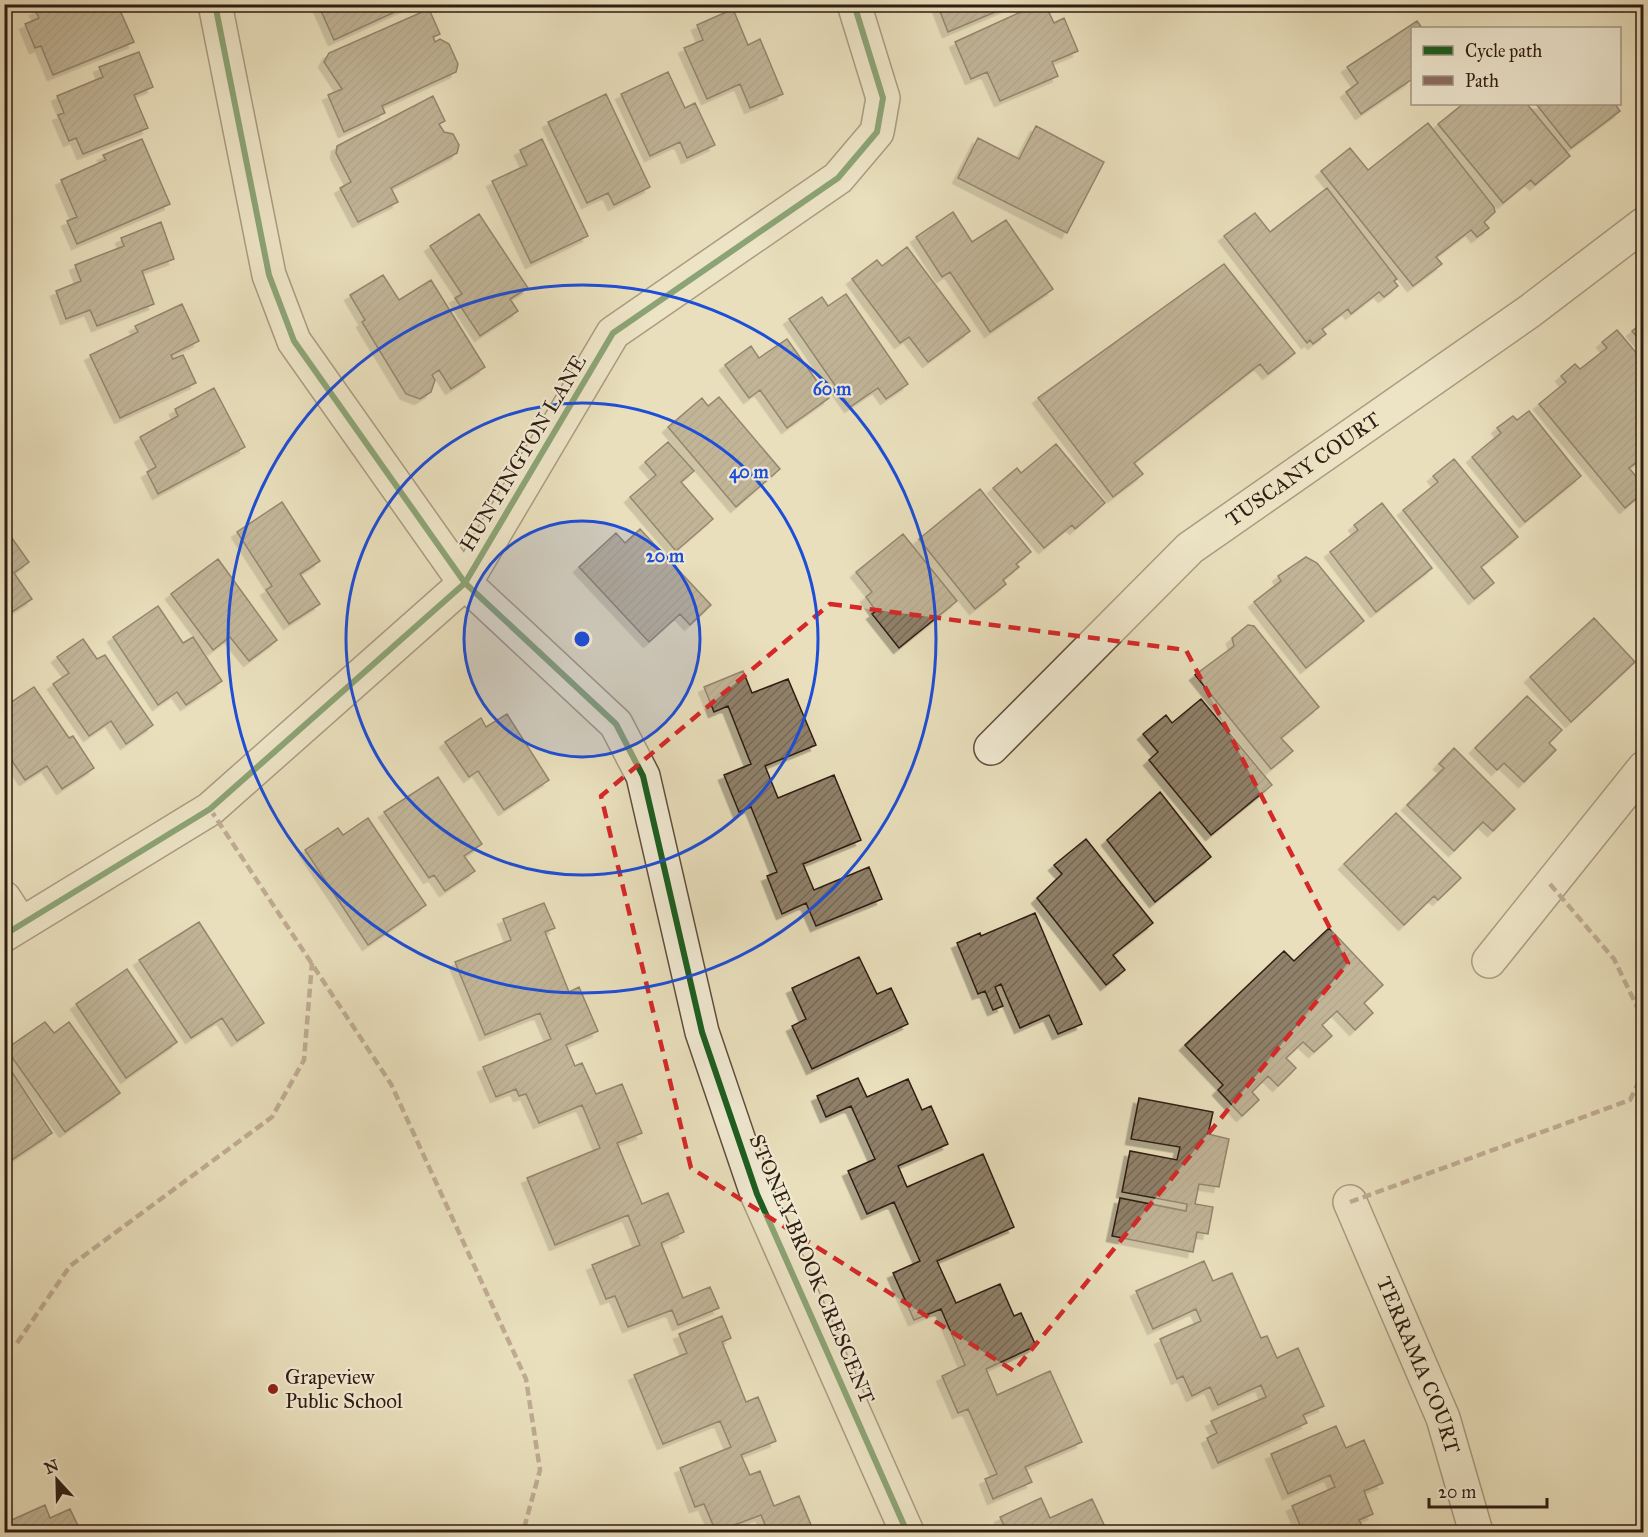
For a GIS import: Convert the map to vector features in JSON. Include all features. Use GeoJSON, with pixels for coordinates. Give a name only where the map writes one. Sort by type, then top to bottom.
{"type":"FeatureCollection","features":[{"type":"Feature","properties":{"kind":"street","name":"STONEY BROOK CRESCENT"},"geometry":{"type":"LineString","coordinates":[[215,4],[269,275],[294,341],[465,583],[616,724],[643,776],[702,1032],[757,1194],[907,1533]]}},
{"type":"Feature","properties":{"kind":"street","name":"HUNTINGTON LANE"},"geometry":{"type":"LineString","coordinates":[[10,919],[210,809],[465,583],[613,333],[838,178],[877,132],[883,98],[854,4]]}},
{"type":"Feature","properties":{"kind":"street","name":"TUSCANY COURT"},"geometry":{"type":"LineString","coordinates":[[991,748],[1190,548],[1530,311],[1644,224]]}},
{"type":"Feature","properties":{"kind":"street"},"geometry":{"type":"LineString","coordinates":[[1488,961],[1644,768]]}},
{"type":"Feature","properties":{"kind":"street","name":"TERRAMA COURT"},"geometry":{"type":"LineString","coordinates":[[1350,1202],[1443,1418],[1476,1533]]}},
{"type":"Feature","properties":{"kind":"highlighted area"},"geometry":{"type":"Polygon","coordinates":[[[830,604],[1186,650],[1348,963],[1014,1371],[691,1168],[601,796],[830,604]]]}},
{"type":"Feature","properties":{"kind":"building"},"geometry":{"type":"Polygon","coordinates":[[[48,4],[127,4],[119,8],[134,42],[53,75],[41,46],[35,48],[25,24],[39,18],[35,10],[48,4]]]}},
{"type":"Feature","properties":{"kind":"building"},"geometry":{"type":"Polygon","coordinates":[[[318,4],[412,4],[334,40],[318,4]]]}},
{"type":"Feature","properties":{"kind":"building"},"geometry":{"type":"Polygon","coordinates":[[[942,4],[1014,4],[948,32],[938,6],[942,4]]]}},
{"type":"Feature","properties":{"kind":"building"},"geometry":{"type":"Polygon","coordinates":[[[1038,4],[1045,4],[1054,23],[1064,18],[1078,51],[1052,62],[1058,76],[1000,101],[987,72],[971,79],[955,42],[1038,4]]]}},
{"type":"Feature","properties":{"kind":"building"},"geometry":{"type":"Polygon","coordinates":[[[429,9],[440,34],[433,37],[435,42],[440,39],[449,44],[458,64],[456,72],[382,106],[385,113],[344,132],[328,95],[342,89],[324,62],[329,53],[429,9]]]}},
{"type":"Feature","properties":{"kind":"building"},"geometry":{"type":"Polygon","coordinates":[[[733,9],[748,45],[760,39],[783,94],[750,108],[740,84],[707,99],[684,48],[703,40],[697,25],[733,9]]]}},
{"type":"Feature","properties":{"kind":"building"},"geometry":{"type":"Polygon","coordinates":[[[1417,21],[1421,27],[1411,27],[1411,80],[1361,114],[1346,92],[1358,83],[1347,67],[1417,21]]]}},
{"type":"Feature","properties":{"kind":"building"},"geometry":{"type":"Polygon","coordinates":[[[139,52],[153,87],[134,95],[148,128],[83,154],[76,138],[69,141],[58,115],[64,113],[57,96],[103,77],[99,67],[139,52]]]}},
{"type":"Feature","properties":{"kind":"building"},"geometry":{"type":"Polygon","coordinates":[[[668,72],[685,108],[695,103],[715,145],[687,158],[680,142],[650,156],[621,94],[668,72]]]}},
{"type":"Feature","properties":{"kind":"building"},"geometry":{"type":"Polygon","coordinates":[[[606,94],[650,187],[614,205],[608,193],[587,203],[548,122],[606,94]]]}},
{"type":"Feature","properties":{"kind":"building"},"geometry":{"type":"Polygon","coordinates":[[[433,96],[445,121],[439,124],[444,132],[453,134],[459,145],[457,153],[391,188],[398,202],[358,222],[340,188],[351,182],[336,153],[337,146],[433,96]]]}},
{"type":"Feature","properties":{"kind":"building"},"geometry":{"type":"Polygon","coordinates":[[[1462,105],[1528,105],[1570,156],[1535,185],[1531,180],[1503,203],[1438,124],[1462,105]]]}},
{"type":"Feature","properties":{"kind":"building"},"geometry":{"type":"Polygon","coordinates":[[[1537,105],[1616,105],[1620,111],[1571,148],[1537,105]]]}},
{"type":"Feature","properties":{"kind":"building"},"geometry":{"type":"Polygon","coordinates":[[[1428,123],[1494,207],[1495,212],[1484,222],[1489,228],[1477,237],[1471,230],[1436,257],[1442,264],[1413,286],[1321,171],[1350,148],[1368,170],[1428,123]]]}},
{"type":"Feature","properties":{"kind":"building"},"geometry":{"type":"Polygon","coordinates":[[[1036,126],[1104,162],[1067,233],[958,178],[978,138],[1019,159],[1036,126]]]}},
{"type":"Feature","properties":{"kind":"building"},"geometry":{"type":"Polygon","coordinates":[[[142,139],[170,204],[77,244],[67,221],[77,217],[61,180],[106,160],[103,155],[142,139]]]}},
{"type":"Feature","properties":{"kind":"building"},"geometry":{"type":"Polygon","coordinates":[[[542,139],[588,236],[531,263],[492,181],[527,165],[520,150],[542,139]]]}},
{"type":"Feature","properties":{"kind":"building"},"geometry":{"type":"Polygon","coordinates":[[[1327,188],[1397,279],[1394,281],[1398,286],[1384,297],[1379,292],[1351,314],[1348,309],[1322,329],[1326,334],[1313,344],[1310,340],[1307,343],[1224,236],[1255,213],[1270,232],[1327,188]]]}},
{"type":"Feature","properties":{"kind":"building"},"geometry":{"type":"Polygon","coordinates":[[[953,212],[972,242],[1006,220],[1053,289],[990,332],[950,272],[942,277],[916,237],[953,212]]]}},
{"type":"Feature","properties":{"kind":"building"},"geometry":{"type":"Polygon","coordinates":[[[479,214],[528,288],[510,299],[518,311],[480,336],[455,298],[462,294],[430,246],[479,214]]]}},
{"type":"Feature","properties":{"kind":"building"},"geometry":{"type":"Polygon","coordinates":[[[161,222],[174,259],[142,271],[154,304],[97,326],[90,310],[66,319],[56,291],[81,281],[75,265],[124,246],[121,238],[161,222]]]}},
{"type":"Feature","properties":{"kind":"building"},"geometry":{"type":"Polygon","coordinates":[[[907,247],[970,331],[928,362],[909,337],[900,343],[852,279],[877,260],[882,266],[907,247]]]}},
{"type":"Feature","properties":{"kind":"building"},"geometry":{"type":"Polygon","coordinates":[[[1224,264],[1295,353],[1268,374],[1260,364],[1134,463],[1143,474],[1113,497],[1038,398],[1224,264]]]}},
{"type":"Feature","properties":{"kind":"building"},"geometry":{"type":"Polygon","coordinates":[[[383,275],[399,300],[431,280],[485,367],[451,389],[439,370],[432,375],[435,380],[431,392],[420,399],[406,394],[362,322],[365,320],[350,295],[383,275]]]}},
{"type":"Feature","properties":{"kind":"building"},"geometry":{"type":"Polygon","coordinates":[[[846,294],[908,384],[886,399],[878,388],[850,407],[789,319],[822,297],[828,306],[846,294]]]}},
{"type":"Feature","properties":{"kind":"building"},"geometry":{"type":"Polygon","coordinates":[[[182,304],[199,341],[171,355],[173,359],[183,355],[196,383],[120,418],[90,355],[138,332],[135,326],[182,304]]]}},
{"type":"Feature","properties":{"kind":"building"},"geometry":{"type":"Polygon","coordinates":[[[1644,321],[1644,345],[1632,331],[1644,321]]]}},
{"type":"Feature","properties":{"kind":"building"},"geometry":{"type":"Polygon","coordinates":[[[1617,330],[1644,362],[1644,457],[1629,468],[1644,486],[1644,492],[1625,508],[1539,404],[1566,382],[1561,376],[1575,364],[1580,369],[1607,348],[1602,342],[1617,330]]]}},
{"type":"Feature","properties":{"kind":"building"},"geometry":{"type":"Polygon","coordinates":[[[787,339],[829,398],[787,428],[760,390],[749,398],[725,365],[751,346],[759,358],[787,339]]]}},
{"type":"Feature","properties":{"kind":"building"},"geometry":{"type":"Polygon","coordinates":[[[214,388],[245,447],[158,494],[147,472],[156,467],[140,437],[178,416],[175,409],[214,388]]]}},
{"type":"Feature","properties":{"kind":"building"},"geometry":{"type":"Polygon","coordinates":[[[719,397],[780,469],[736,507],[668,427],[702,398],[708,406],[719,397]]]}},
{"type":"Feature","properties":{"kind":"building"},"geometry":{"type":"Polygon","coordinates":[[[1529,411],[1581,476],[1525,522],[1472,457],[1501,433],[1497,428],[1513,416],[1517,420],[1529,411]]]}},
{"type":"Feature","properties":{"kind":"building"},"geometry":{"type":"Polygon","coordinates":[[[668,442],[694,471],[681,482],[713,519],[676,551],[630,497],[656,475],[645,462],[668,442]]]}},
{"type":"Feature","properties":{"kind":"building"},"geometry":{"type":"Polygon","coordinates":[[[1056,444],[1105,503],[1075,529],[1072,525],[1044,548],[993,488],[1017,468],[1021,473],[1056,444]]]}},
{"type":"Feature","properties":{"kind":"building"},"geometry":{"type":"Polygon","coordinates":[[[1454,459],[1518,537],[1481,567],[1494,583],[1474,599],[1403,510],[1438,482],[1433,476],[1454,459]]]}},
{"type":"Feature","properties":{"kind":"building"},"geometry":{"type":"Polygon","coordinates":[[[980,489],[1031,552],[1016,564],[1019,567],[1003,580],[1006,584],[975,609],[919,539],[980,489]]]}},
{"type":"Feature","properties":{"kind":"building"},"geometry":{"type":"Polygon","coordinates":[[[282,502],[320,561],[300,574],[320,604],[289,624],[266,590],[272,586],[237,532],[282,502]]]}},
{"type":"Feature","properties":{"kind":"building"},"geometry":{"type":"Polygon","coordinates":[[[1382,503],[1432,568],[1376,612],[1330,552],[1358,530],[1354,525],[1382,503]]]}},
{"type":"Feature","properties":{"kind":"building"},"geometry":{"type":"Polygon","coordinates":[[[640,529],[711,605],[690,625],[680,614],[649,642],[579,567],[616,533],[625,543],[640,529]]]}},
{"type":"Feature","properties":{"kind":"building"},"geometry":{"type":"Polygon","coordinates":[[[9,534],[29,562],[14,573],[32,599],[4,617],[4,537],[9,534]]]}},
{"type":"Feature","properties":{"kind":"building"},"geometry":{"type":"Polygon","coordinates":[[[903,534],[957,601],[899,648],[872,614],[876,611],[866,597],[872,592],[856,572],[903,534]]]}},
{"type":"Feature","properties":{"kind":"building"},"geometry":{"type":"Polygon","coordinates":[[[1306,557],[1317,563],[1364,621],[1306,668],[1254,602],[1281,581],[1278,576],[1306,557]]]}},
{"type":"Feature","properties":{"kind":"building"},"geometry":{"type":"Polygon","coordinates":[[[218,559],[277,640],[249,661],[230,637],[213,650],[171,594],[218,559]]]}},
{"type":"Feature","properties":{"kind":"building"},"geometry":{"type":"Polygon","coordinates":[[[158,606],[183,643],[193,637],[222,681],[186,705],[177,692],[158,705],[113,637],[158,606]]]}},
{"type":"Feature","properties":{"kind":"building"},"geometry":{"type":"Polygon","coordinates":[[[1594,618],[1635,662],[1571,722],[1530,677],[1594,618]]]}},
{"type":"Feature","properties":{"kind":"building"},"geometry":{"type":"Polygon","coordinates":[[[1248,625],[1254,626],[1319,707],[1281,738],[1293,751],[1271,769],[1195,675],[1234,646],[1232,638],[1248,625]]]}},
{"type":"Feature","properties":{"kind":"building"},"geometry":{"type":"Polygon","coordinates":[[[83,639],[97,659],[105,655],[153,725],[126,744],[111,721],[89,736],[53,684],[69,673],[57,657],[83,639]]]}},
{"type":"Feature","properties":{"kind":"building"},"geometry":{"type":"Polygon","coordinates":[[[743,671],[752,693],[788,679],[816,745],[765,766],[778,798],[834,775],[861,840],[803,864],[814,890],[869,867],[882,899],[816,926],[806,903],[782,914],[767,876],[777,872],[751,807],[739,812],[724,775],[751,764],[728,706],[714,712],[704,687],[743,671]]]}},
{"type":"Feature","properties":{"kind":"building"},"geometry":{"type":"Polygon","coordinates":[[[34,687],[69,738],[73,736],[94,768],[62,789],[47,766],[25,780],[4,749],[4,707],[34,687]]]}},
{"type":"Feature","properties":{"kind":"building"},"geometry":{"type":"Polygon","coordinates":[[[1527,696],[1562,730],[1549,743],[1556,750],[1524,782],[1504,763],[1497,770],[1475,748],[1527,696]]]}},
{"type":"Feature","properties":{"kind":"building"},"geometry":{"type":"Polygon","coordinates":[[[1201,699],[1272,785],[1211,835],[1149,760],[1158,752],[1143,734],[1166,715],[1172,723],[1201,699]]]}},
{"type":"Feature","properties":{"kind":"building"},"geometry":{"type":"Polygon","coordinates":[[[507,714],[549,780],[504,810],[478,771],[469,777],[445,742],[481,718],[486,727],[507,714]]]}},
{"type":"Feature","properties":{"kind":"building"},"geometry":{"type":"Polygon","coordinates":[[[1454,748],[1515,809],[1493,831],[1483,822],[1454,851],[1407,805],[1444,768],[1439,764],[1454,748]]]}},
{"type":"Feature","properties":{"kind":"building"},"geometry":{"type":"Polygon","coordinates":[[[438,777],[482,844],[464,856],[475,871],[445,891],[434,875],[429,878],[384,812],[438,777]]]}},
{"type":"Feature","properties":{"kind":"building"},"geometry":{"type":"Polygon","coordinates":[[[1160,792],[1211,857],[1155,902],[1107,840],[1160,792]]]}},
{"type":"Feature","properties":{"kind":"building"},"geometry":{"type":"Polygon","coordinates":[[[1396,813],[1461,878],[1438,900],[1434,896],[1404,925],[1344,864],[1396,813]]]}},
{"type":"Feature","properties":{"kind":"building"},"geometry":{"type":"Polygon","coordinates":[[[368,818],[426,905],[368,945],[305,850],[338,828],[343,835],[368,818]]]}},
{"type":"Feature","properties":{"kind":"building"},"geometry":{"type":"Polygon","coordinates":[[[1086,839],[1153,923],[1113,955],[1125,970],[1106,985],[1037,898],[1062,874],[1054,865],[1086,839]]]}},
{"type":"Feature","properties":{"kind":"building"},"geometry":{"type":"Polygon","coordinates":[[[544,903],[555,928],[545,932],[569,992],[579,987],[598,1031],[566,1045],[575,1066],[582,1063],[596,1094],[622,1084],[642,1133],[617,1143],[642,1204],[668,1193],[684,1232],[661,1243],[683,1298],[710,1287],[719,1308],[678,1325],[672,1310],[628,1327],[615,1296],[606,1299],[592,1265],[640,1245],[628,1215],[555,1245],[527,1178],[600,1148],[582,1105],[539,1123],[526,1094],[519,1096],[516,1089],[496,1097],[483,1067],[551,1039],[540,1013],[485,1035],[455,962],[511,940],[503,919],[544,903]]]}},
{"type":"Feature","properties":{"kind":"building"},"geometry":{"type":"Polygon","coordinates":[[[1035,913],[1082,1024],[1058,1034],[1049,1015],[1020,1028],[1001,984],[995,987],[1003,1006],[993,1010],[985,991],[978,994],[957,943],[980,933],[981,936],[1035,913]]]}},
{"type":"Feature","properties":{"kind":"building"},"geometry":{"type":"Polygon","coordinates":[[[199,922],[264,1023],[237,1041],[222,1018],[191,1038],[139,960],[199,922]]]}},
{"type":"Feature","properties":{"kind":"building"},"geometry":{"type":"Polygon","coordinates":[[[1329,928],[1383,985],[1364,1003],[1373,1013],[1355,1030],[1337,1011],[1322,1025],[1332,1036],[1314,1052],[1303,1042],[1286,1058],[1296,1068],[1278,1086],[1268,1076],[1252,1092],[1259,1100],[1242,1116],[1218,1090],[1223,1085],[1185,1045],[1284,951],[1294,961],[1329,928]]]}},
{"type":"Feature","properties":{"kind":"building"},"geometry":{"type":"Polygon","coordinates":[[[859,957],[877,994],[891,988],[908,1024],[812,1069],[792,1026],[806,1019],[792,988],[859,957]]]}},
{"type":"Feature","properties":{"kind":"building"},"geometry":{"type":"Polygon","coordinates":[[[127,969],[177,1042],[126,1078],[76,1004],[127,969]]]}},
{"type":"Feature","properties":{"kind":"building"},"geometry":{"type":"Polygon","coordinates":[[[45,1022],[54,1033],[69,1022],[120,1093],[65,1132],[6,1049],[45,1022]]]}},
{"type":"Feature","properties":{"kind":"building"},"geometry":{"type":"Polygon","coordinates":[[[10,1069],[52,1133],[4,1165],[4,1072],[10,1069]]]}},
{"type":"Feature","properties":{"kind":"building"},"geometry":{"type":"Polygon","coordinates":[[[858,1078],[867,1097],[908,1079],[922,1110],[931,1106],[948,1144],[898,1166],[907,1187],[983,1154],[1014,1227],[937,1261],[956,1303],[1000,1284],[1014,1316],[1021,1313],[1036,1346],[986,1369],[997,1395],[1050,1371],[1082,1442],[1025,1467],[1032,1482],[993,1499],[985,1479],[997,1474],[968,1409],[958,1413],[942,1376],[965,1365],[941,1309],[914,1320],[893,1273],[920,1261],[894,1202],[867,1214],[848,1171],[875,1159],[851,1106],[826,1117],[817,1096],[858,1078]]]}},
{"type":"Feature","properties":{"kind":"building"},"geometry":{"type":"Polygon","coordinates":[[[1139,1098],[1213,1112],[1208,1134],[1229,1139],[1219,1187],[1199,1184],[1195,1204],[1213,1207],[1208,1234],[1197,1232],[1193,1252],[1112,1236],[1120,1198],[1186,1211],[1187,1204],[1122,1192],[1130,1151],[1177,1160],[1180,1147],[1131,1139],[1139,1098]]]}},
{"type":"Feature","properties":{"kind":"building"},"geometry":{"type":"Polygon","coordinates":[[[1204,1261],[1213,1281],[1232,1273],[1261,1338],[1267,1336],[1277,1358],[1298,1348],[1324,1406],[1303,1415],[1307,1423],[1218,1463],[1207,1438],[1217,1433],[1211,1421],[1266,1397],[1261,1385],[1218,1405],[1210,1387],[1192,1396],[1183,1376],[1177,1379],[1160,1339],[1201,1321],[1196,1309],[1153,1329],[1136,1291],[1204,1261]]]}},
{"type":"Feature","properties":{"kind":"building"},"geometry":{"type":"Polygon","coordinates":[[[722,1316],[731,1338],[722,1342],[746,1402],[758,1397],[776,1441],[741,1455],[750,1475],[760,1471],[774,1506],[799,1496],[814,1532],[768,1532],[761,1515],[716,1532],[704,1504],[695,1507],[680,1468],[731,1447],[720,1421],[663,1444],[634,1375],[687,1353],[679,1334],[722,1316]]]}},
{"type":"Feature","properties":{"kind":"building"},"geometry":{"type":"Polygon","coordinates":[[[1336,1426],[1346,1448],[1364,1440],[1383,1483],[1364,1491],[1373,1514],[1359,1520],[1365,1532],[1303,1532],[1292,1506],[1335,1487],[1330,1475],[1288,1494],[1271,1454],[1336,1426]]]}},
{"type":"Feature","properties":{"kind":"building"},"geometry":{"type":"Polygon","coordinates":[[[1041,1498],[1050,1518],[1092,1499],[1107,1531],[1115,1528],[1117,1532],[1037,1532],[1033,1525],[1016,1532],[1007,1532],[1000,1517],[1041,1498]]]}},
{"type":"Feature","properties":{"kind":"building"},"geometry":{"type":"Polygon","coordinates":[[[45,1505],[50,1518],[70,1509],[81,1532],[9,1532],[5,1523],[45,1505]]]}},
{"type":"Feature","properties":{"kind":"marked path"},"geometry":{"type":"LineString","coordinates":[[210,809],[391,1084],[526,1379],[540,1470],[523,1532]]}},
{"type":"Feature","properties":{"kind":"marked path"},"geometry":{"type":"LineString","coordinates":[[1550,884],[1614,959],[1642,1017],[1644,1041]]}},
{"type":"Feature","properties":{"kind":"marked path"},"geometry":{"type":"LineString","coordinates":[[17,1343],[70,1266],[272,1117],[304,1060],[312,963]]}},
{"type":"Feature","properties":{"kind":"marked path"},"geometry":{"type":"LineString","coordinates":[[1350,1202],[1630,1100],[1644,1072]]}},
{"type":"Feature","properties":{"kind":"cycle path"},"geometry":{"type":"LineString","coordinates":[[215,4],[269,275],[294,341],[465,583],[616,724],[643,776],[702,1032],[757,1194],[907,1532]]}},
{"type":"Feature","properties":{"kind":"cycle path"},"geometry":{"type":"LineString","coordinates":[[4,935],[210,809],[465,583],[613,333],[838,178],[877,132],[883,98],[854,4]]}},
{"type":"Feature","properties":{"kind":"place","name":"Grapeview Public School"},"geometry":{"type":"Point","coordinates":[273,1389]}}]}
